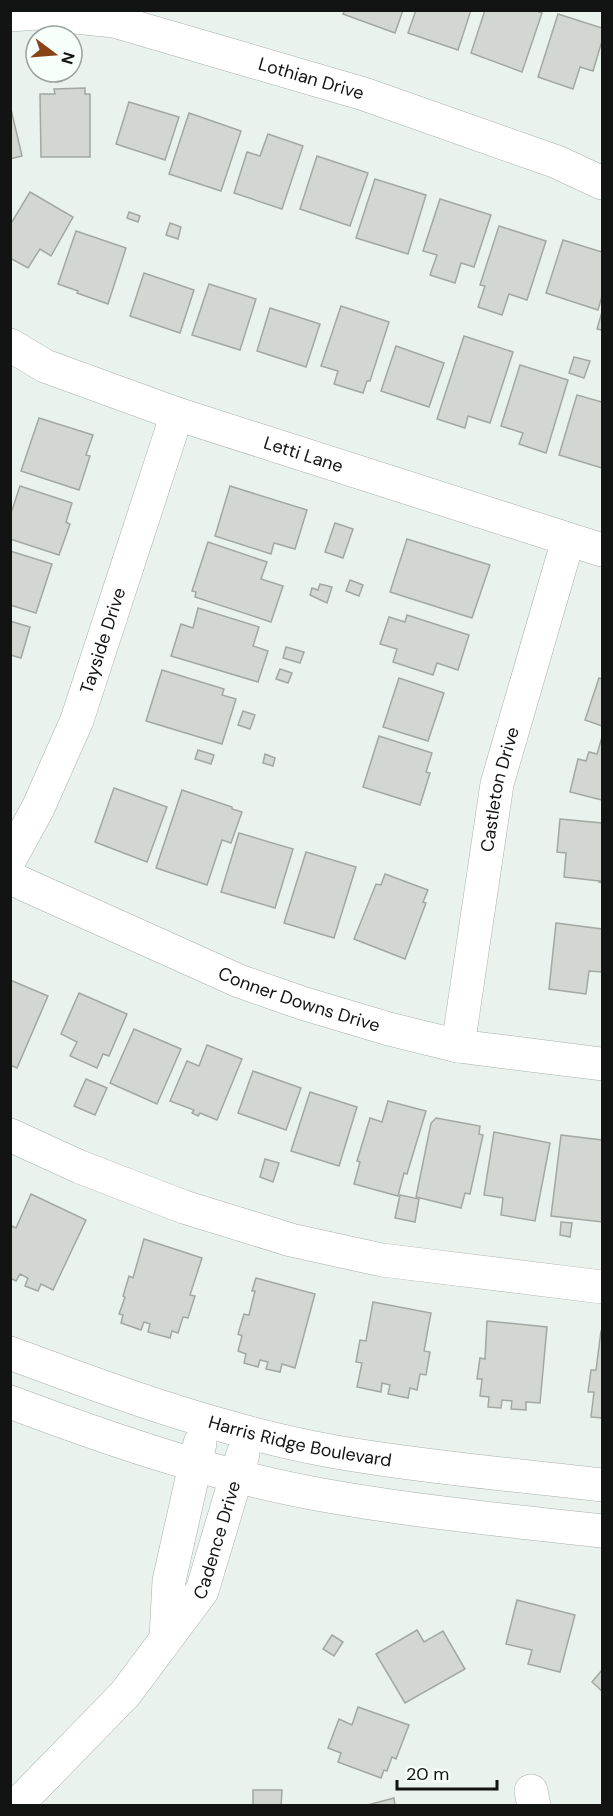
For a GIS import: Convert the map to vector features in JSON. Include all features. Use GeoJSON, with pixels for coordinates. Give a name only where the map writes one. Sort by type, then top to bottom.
{"type":"FeatureCollection","features":[{"type":"Feature","properties":{"kind":"street","name":"Lothian Drive"},"geometry":{"type":"LineString","coordinates":[[10,15],[38,13],[114,21],[364,94],[557,162],[603,183]]}},
{"type":"Feature","properties":{"kind":"street","name":"Letti Lane"},"geometry":{"type":"LineString","coordinates":[[10,345],[45,366],[177,414],[603,550]]}},
{"type":"Feature","properties":{"kind":"street","name":"Tayside Drive"},"geometry":{"type":"LineString","coordinates":[[10,859],[38,808],[77,720],[177,414]]}},
{"type":"Feature","properties":{"kind":"street","name":"Castleton Drive"},"geometry":{"type":"LineString","coordinates":[[458,1046],[497,784],[568,540]]}},
{"type":"Feature","properties":{"kind":"street","name":"Conner Downs Drive"},"geometry":{"type":"LineString","coordinates":[[10,878],[239,981],[302,1004],[458,1046],[603,1064]]}},
{"type":"Feature","properties":{"kind":"street"},"geometry":{"type":"LineString","coordinates":[[10,1135],[80,1167],[184,1207],[291,1240],[382,1260],[603,1287]]}},
{"type":"Feature","properties":{"kind":"street","name":"Harris Ridge Boulevard"},"geometry":{"type":"LineString","coordinates":[[10,1353],[121,1395],[249,1432],[336,1452],[441,1467],[603,1485]]}},
{"type":"Feature","properties":{"kind":"street"},"geometry":{"type":"LineString","coordinates":[[10,1402],[106,1438],[238,1476],[348,1499],[435,1512],[603,1531]]}},
{"type":"Feature","properties":{"kind":"street","name":"Cadence Drive"},"geometry":{"type":"LineString","coordinates":[[166,1638],[169,1581],[205,1420]]}},
{"type":"Feature","properties":{"kind":"street","name":"Cadence Drive"},"geometry":{"type":"LineString","coordinates":[[16,1806],[125,1694],[202,1591],[238,1476],[249,1432]]}},
{"type":"Feature","properties":{"kind":"building"},"geometry":{"type":"Polygon","coordinates":[[[345,10],[403,10],[395,33],[343,14],[345,10]]]}},
{"type":"Feature","properties":{"kind":"building"},"geometry":{"type":"Polygon","coordinates":[[[416,10],[471,10],[458,50],[408,33],[416,10]]]}},
{"type":"Feature","properties":{"kind":"building"},"geometry":{"type":"Polygon","coordinates":[[[485,10],[534,10],[542,13],[522,72],[471,53],[485,10]]]}},
{"type":"Feature","properties":{"kind":"building"},"geometry":{"type":"Polygon","coordinates":[[[558,14],[602,28],[602,41],[593,71],[580,67],[573,89],[538,77],[558,14]]]}},
{"type":"Feature","properties":{"kind":"building"},"geometry":{"type":"Polygon","coordinates":[[[85,88],[85,94],[90,94],[90,157],[41,157],[40,94],[55,94],[54,89],[85,88]]]}},
{"type":"Feature","properties":{"kind":"building"},"geometry":{"type":"Polygon","coordinates":[[[129,102],[179,117],[165,160],[116,144],[129,102]]]}},
{"type":"Feature","properties":{"kind":"building"},"geometry":{"type":"Polygon","coordinates":[[[10,105],[22,156],[10,159],[10,105]]]}},
{"type":"Feature","properties":{"kind":"building"},"geometry":{"type":"Polygon","coordinates":[[[189,113],[241,131],[221,191],[169,174],[189,113]]]}},
{"type":"Feature","properties":{"kind":"building"},"geometry":{"type":"Polygon","coordinates":[[[268,134],[303,146],[282,209],[234,193],[247,152],[260,156],[268,134]]]}},
{"type":"Feature","properties":{"kind":"building"},"geometry":{"type":"Polygon","coordinates":[[[317,156],[368,173],[350,226],[300,209],[317,156]]]}},
{"type":"Feature","properties":{"kind":"building"},"geometry":{"type":"Polygon","coordinates":[[[375,179],[426,195],[408,254],[356,238],[375,179]]]}},
{"type":"Feature","properties":{"kind":"building"},"geometry":{"type":"Polygon","coordinates":[[[30,192],[73,217],[51,256],[40,249],[28,268],[10,258],[10,225],[30,192]]]}},
{"type":"Feature","properties":{"kind":"building"},"geometry":{"type":"Polygon","coordinates":[[[440,199],[491,215],[474,267],[461,263],[455,283],[430,275],[437,255],[423,251],[440,199]]]}},
{"type":"Feature","properties":{"kind":"building"},"geometry":{"type":"Polygon","coordinates":[[[129,212],[140,216],[138,222],[127,218],[129,212]]]}},
{"type":"Feature","properties":{"kind":"building"},"geometry":{"type":"Polygon","coordinates":[[[170,223],[181,227],[178,239],[166,235],[170,223]]]}},
{"type":"Feature","properties":{"kind":"building"},"geometry":{"type":"Polygon","coordinates":[[[499,226],[546,241],[527,300],[509,294],[502,315],[478,307],[485,286],[480,285],[499,226]]]}},
{"type":"Feature","properties":{"kind":"building"},"geometry":{"type":"Polygon","coordinates":[[[76,231],[126,248],[108,304],[58,284],[76,231]]]}},
{"type":"Feature","properties":{"kind":"building"},"geometry":{"type":"Polygon","coordinates":[[[563,240],[602,252],[602,296],[598,310],[546,293],[563,240]]]}},
{"type":"Feature","properties":{"kind":"building"},"geometry":{"type":"Polygon","coordinates":[[[144,273],[194,290],[180,333],[130,316],[144,273]]]}},
{"type":"Feature","properties":{"kind":"building"},"geometry":{"type":"Polygon","coordinates":[[[209,284],[256,299],[240,350],[192,335],[209,284]]]}},
{"type":"Feature","properties":{"kind":"building"},"geometry":{"type":"Polygon","coordinates":[[[341,306],[389,322],[370,381],[367,381],[363,393],[334,384],[338,371],[321,366],[341,306]]]}},
{"type":"Feature","properties":{"kind":"building"},"geometry":{"type":"Polygon","coordinates":[[[270,308],[320,324],[306,367],[257,351],[270,308]]]}},
{"type":"Feature","properties":{"kind":"building"},"geometry":{"type":"Polygon","coordinates":[[[602,312],[602,330],[597,329],[602,312]]]}},
{"type":"Feature","properties":{"kind":"building"},"geometry":{"type":"Polygon","coordinates":[[[464,336],[513,352],[490,423],[468,416],[465,428],[437,419],[464,336]]]}},
{"type":"Feature","properties":{"kind":"building"},"geometry":{"type":"Polygon","coordinates":[[[396,346],[444,363],[429,407],[381,391],[396,346]]]}},
{"type":"Feature","properties":{"kind":"building"},"geometry":{"type":"Polygon","coordinates":[[[574,357],[590,361],[584,378],[569,373],[574,357]]]}},
{"type":"Feature","properties":{"kind":"building"},"geometry":{"type":"Polygon","coordinates":[[[520,365],[568,380],[546,453],[519,444],[523,433],[501,426],[520,365]]]}},
{"type":"Feature","properties":{"kind":"building"},"geometry":{"type":"Polygon","coordinates":[[[577,395],[602,402],[602,468],[559,455],[577,395]]]}},
{"type":"Feature","properties":{"kind":"building"},"geometry":{"type":"Polygon","coordinates":[[[39,418],[93,435],[86,455],[90,456],[79,490],[21,471],[39,418]]]}},
{"type":"Feature","properties":{"kind":"building"},"geometry":{"type":"Polygon","coordinates":[[[20,486],[72,503],[66,522],[70,524],[59,555],[10,539],[10,516],[20,486]]]}},
{"type":"Feature","properties":{"kind":"building"},"geometry":{"type":"Polygon","coordinates":[[[230,486],[307,510],[295,549],[274,543],[271,554],[215,536],[230,486]]]}},
{"type":"Feature","properties":{"kind":"building"},"geometry":{"type":"Polygon","coordinates":[[[335,523],[353,529],[343,558],[325,552],[335,523]]]}},
{"type":"Feature","properties":{"kind":"building"},"geometry":{"type":"Polygon","coordinates":[[[407,539],[490,565],[472,618],[390,592],[407,539]]]}},
{"type":"Feature","properties":{"kind":"building"},"geometry":{"type":"Polygon","coordinates":[[[208,542],[267,562],[261,579],[283,586],[271,622],[195,597],[196,592],[192,591],[208,542]]]}},
{"type":"Feature","properties":{"kind":"building"},"geometry":{"type":"Polygon","coordinates":[[[10,551],[52,564],[36,613],[10,605],[10,551]]]}},
{"type":"Feature","properties":{"kind":"building"},"geometry":{"type":"Polygon","coordinates":[[[350,580],[363,585],[359,596],[346,591],[350,580]]]}},
{"type":"Feature","properties":{"kind":"building"},"geometry":{"type":"Polygon","coordinates":[[[320,584],[332,587],[327,603],[310,595],[312,588],[318,590],[320,584]]]}},
{"type":"Feature","properties":{"kind":"building"},"geometry":{"type":"Polygon","coordinates":[[[198,608],[259,627],[253,646],[268,651],[258,682],[171,656],[181,624],[193,628],[198,608]]]}},
{"type":"Feature","properties":{"kind":"building"},"geometry":{"type":"Polygon","coordinates":[[[407,615],[469,635],[458,670],[437,663],[433,675],[393,662],[397,649],[380,644],[389,617],[405,622],[407,615]]]}},
{"type":"Feature","properties":{"kind":"building"},"geometry":{"type":"Polygon","coordinates":[[[10,621],[30,627],[21,658],[10,655],[10,621]]]}},
{"type":"Feature","properties":{"kind":"building"},"geometry":{"type":"Polygon","coordinates":[[[286,647],[304,652],[300,663],[283,658],[286,647]]]}},
{"type":"Feature","properties":{"kind":"building"},"geometry":{"type":"Polygon","coordinates":[[[280,669],[292,673],[288,683],[276,679],[280,669]]]}},
{"type":"Feature","properties":{"kind":"building"},"geometry":{"type":"Polygon","coordinates":[[[162,670],[224,689],[222,695],[236,699],[222,744],[146,721],[162,670]]]}},
{"type":"Feature","properties":{"kind":"building"},"geometry":{"type":"Polygon","coordinates":[[[399,678],[444,693],[428,741],[383,727],[399,678]]]}},
{"type":"Feature","properties":{"kind":"building"},"geometry":{"type":"Polygon","coordinates":[[[599,678],[602,679],[602,726],[585,720],[599,678]]]}},
{"type":"Feature","properties":{"kind":"building"},"geometry":{"type":"Polygon","coordinates":[[[243,711],[255,715],[250,729],[238,725],[243,711]]]}},
{"type":"Feature","properties":{"kind":"building"},"geometry":{"type":"Polygon","coordinates":[[[379,736],[432,753],[426,772],[430,773],[420,805],[363,787],[379,736]]]}},
{"type":"Feature","properties":{"kind":"building"},"geometry":{"type":"Polygon","coordinates":[[[602,737],[602,800],[570,792],[578,759],[586,761],[589,752],[597,754],[602,737]]]}},
{"type":"Feature","properties":{"kind":"building"},"geometry":{"type":"Polygon","coordinates":[[[198,750],[214,755],[211,764],[195,759],[198,750]]]}},
{"type":"Feature","properties":{"kind":"building"},"geometry":{"type":"Polygon","coordinates":[[[265,754],[275,758],[273,766],[263,763],[265,754]]]}},
{"type":"Feature","properties":{"kind":"building"},"geometry":{"type":"Polygon","coordinates":[[[114,788],[167,807],[147,862],[95,842],[114,788]]]}},
{"type":"Feature","properties":{"kind":"building"},"geometry":{"type":"Polygon","coordinates":[[[182,790],[242,812],[231,843],[222,840],[207,885],[156,868],[182,790]]]}},
{"type":"Feature","properties":{"kind":"building"},"geometry":{"type":"Polygon","coordinates":[[[560,819],[602,823],[602,883],[564,877],[566,853],[557,852],[560,819]]]}},
{"type":"Feature","properties":{"kind":"building"},"geometry":{"type":"Polygon","coordinates":[[[239,833],[293,849],[275,908],[221,892],[239,833]]]}},
{"type":"Feature","properties":{"kind":"building"},"geometry":{"type":"Polygon","coordinates":[[[306,852],[356,867],[334,938],[284,923],[306,852]]]}},
{"type":"Feature","properties":{"kind":"building"},"geometry":{"type":"Polygon","coordinates":[[[385,874],[428,890],[423,902],[426,903],[405,959],[354,939],[376,884],[381,885],[385,874]]]}},
{"type":"Feature","properties":{"kind":"building"},"geometry":{"type":"Polygon","coordinates":[[[556,923],[602,929],[602,972],[589,971],[586,994],[549,989],[556,923]]]}},
{"type":"Feature","properties":{"kind":"building"},"geometry":{"type":"Polygon","coordinates":[[[10,980],[48,996],[17,1068],[10,1065],[10,980]]]}},
{"type":"Feature","properties":{"kind":"building"},"geometry":{"type":"Polygon","coordinates":[[[79,993],[127,1014],[109,1056],[103,1054],[97,1068],[70,1056],[77,1042],[61,1034],[79,993]]]}},
{"type":"Feature","properties":{"kind":"building"},"geometry":{"type":"Polygon","coordinates":[[[134,1029],[181,1049],[157,1104],[110,1083],[134,1029]]]}},
{"type":"Feature","properties":{"kind":"building"},"geometry":{"type":"Polygon","coordinates":[[[207,1045],[242,1059],[217,1120],[200,1113],[198,1116],[192,1113],[194,1110],[170,1101],[187,1061],[199,1066],[207,1045]]]}},
{"type":"Feature","properties":{"kind":"building"},"geometry":{"type":"Polygon","coordinates":[[[253,1071],[301,1088],[286,1130],[238,1113],[253,1071]]]}},
{"type":"Feature","properties":{"kind":"building"},"geometry":{"type":"Polygon","coordinates":[[[86,1079],[107,1088],[95,1115],[74,1106],[86,1079]]]}},
{"type":"Feature","properties":{"kind":"building"},"geometry":{"type":"Polygon","coordinates":[[[310,1092],[357,1107],[339,1166],[291,1151],[310,1092]]]}},
{"type":"Feature","properties":{"kind":"building"},"geometry":{"type":"Polygon","coordinates":[[[388,1101],[426,1111],[398,1196],[354,1184],[360,1162],[357,1161],[370,1118],[382,1122],[388,1101]]]}},
{"type":"Feature","properties":{"kind":"building"},"geometry":{"type":"Polygon","coordinates":[[[436,1118],[480,1126],[479,1134],[483,1135],[470,1194],[465,1193],[461,1208],[416,1197],[431,1123],[436,1118]]]}},
{"type":"Feature","properties":{"kind":"building"},"geometry":{"type":"Polygon","coordinates":[[[494,1132],[550,1143],[535,1221],[501,1215],[503,1198],[484,1195],[494,1132]]]}},
{"type":"Feature","properties":{"kind":"building"},"geometry":{"type":"Polygon","coordinates":[[[561,1135],[602,1140],[602,1222],[551,1216],[561,1135]]]}},
{"type":"Feature","properties":{"kind":"building"},"geometry":{"type":"Polygon","coordinates":[[[265,1159],[279,1163],[273,1182],[260,1177],[265,1159]]]}},
{"type":"Feature","properties":{"kind":"building"},"geometry":{"type":"Polygon","coordinates":[[[31,1194],[86,1220],[53,1290],[41,1284],[38,1291],[25,1286],[28,1278],[20,1274],[16,1281],[10,1278],[10,1229],[12,1226],[16,1228],[31,1194]]]}},
{"type":"Feature","properties":{"kind":"building"},"geometry":{"type":"Polygon","coordinates":[[[400,1195],[419,1199],[415,1222],[395,1218],[400,1195]]]}},
{"type":"Feature","properties":{"kind":"building"},"geometry":{"type":"Polygon","coordinates":[[[561,1222],[572,1223],[570,1237],[560,1235],[561,1222]]]}},
{"type":"Feature","properties":{"kind":"building"},"geometry":{"type":"Polygon","coordinates":[[[144,1239],[202,1258],[190,1295],[195,1296],[188,1318],[183,1317],[178,1333],[172,1331],[170,1338],[148,1332],[150,1324],[144,1322],[141,1330],[121,1323],[123,1315],[119,1314],[125,1297],[123,1296],[129,1276],[133,1278],[144,1239]]]}},
{"type":"Feature","properties":{"kind":"building"},"geometry":{"type":"Polygon","coordinates":[[[256,1278],[315,1294],[295,1368],[282,1364],[280,1372],[266,1369],[268,1362],[260,1360],[258,1367],[244,1363],[246,1354],[238,1351],[242,1336],[238,1334],[244,1314],[249,1315],[256,1278]]]}},
{"type":"Feature","properties":{"kind":"building"},"geometry":{"type":"Polygon","coordinates":[[[373,1302],[431,1313],[424,1351],[430,1352],[426,1375],[420,1374],[417,1390],[410,1388],[408,1398],[388,1394],[390,1385],[382,1383],[381,1392],[357,1387],[362,1363],[356,1362],[360,1340],[366,1341],[373,1302]]]}},
{"type":"Feature","properties":{"kind":"building"},"geometry":{"type":"Polygon","coordinates":[[[487,1321],[547,1327],[540,1403],[526,1402],[526,1410],[511,1409],[512,1401],[502,1400],[501,1408],[488,1407],[489,1397],[480,1396],[482,1379],[477,1379],[480,1358],[485,1359],[487,1321]]]}},
{"type":"Feature","properties":{"kind":"building"},"geometry":{"type":"Polygon","coordinates":[[[601,1331],[602,1418],[591,1417],[594,1392],[588,1392],[591,1370],[596,1370],[601,1331]]]}},
{"type":"Feature","properties":{"kind":"building"},"geometry":{"type":"Polygon","coordinates":[[[517,1600],[575,1615],[560,1672],[528,1664],[532,1650],[506,1644],[517,1600]]]}},
{"type":"Feature","properties":{"kind":"building"},"geometry":{"type":"Polygon","coordinates":[[[417,1630],[424,1642],[443,1631],[465,1669],[405,1703],[376,1654],[417,1630]]]}},
{"type":"Feature","properties":{"kind":"building"},"geometry":{"type":"Polygon","coordinates":[[[332,1635],[343,1642],[334,1656],[323,1649],[332,1635]]]}},
{"type":"Feature","properties":{"kind":"building"},"geometry":{"type":"Polygon","coordinates":[[[602,1670],[602,1691],[592,1682],[602,1670]]]}},
{"type":"Feature","properties":{"kind":"building"},"geometry":{"type":"Polygon","coordinates":[[[358,1707],[409,1725],[396,1759],[392,1757],[387,1771],[384,1770],[381,1778],[338,1762],[341,1753],[328,1748],[339,1719],[352,1725],[358,1707]]]}},
{"type":"Feature","properties":{"kind":"building"},"geometry":{"type":"Polygon","coordinates":[[[253,1790],[282,1790],[281,1806],[253,1806],[253,1790]]]}},
{"type":"Feature","properties":{"kind":"building"},"geometry":{"type":"Polygon","coordinates":[[[394,1798],[395,1806],[364,1806],[394,1798]]]}}]}
